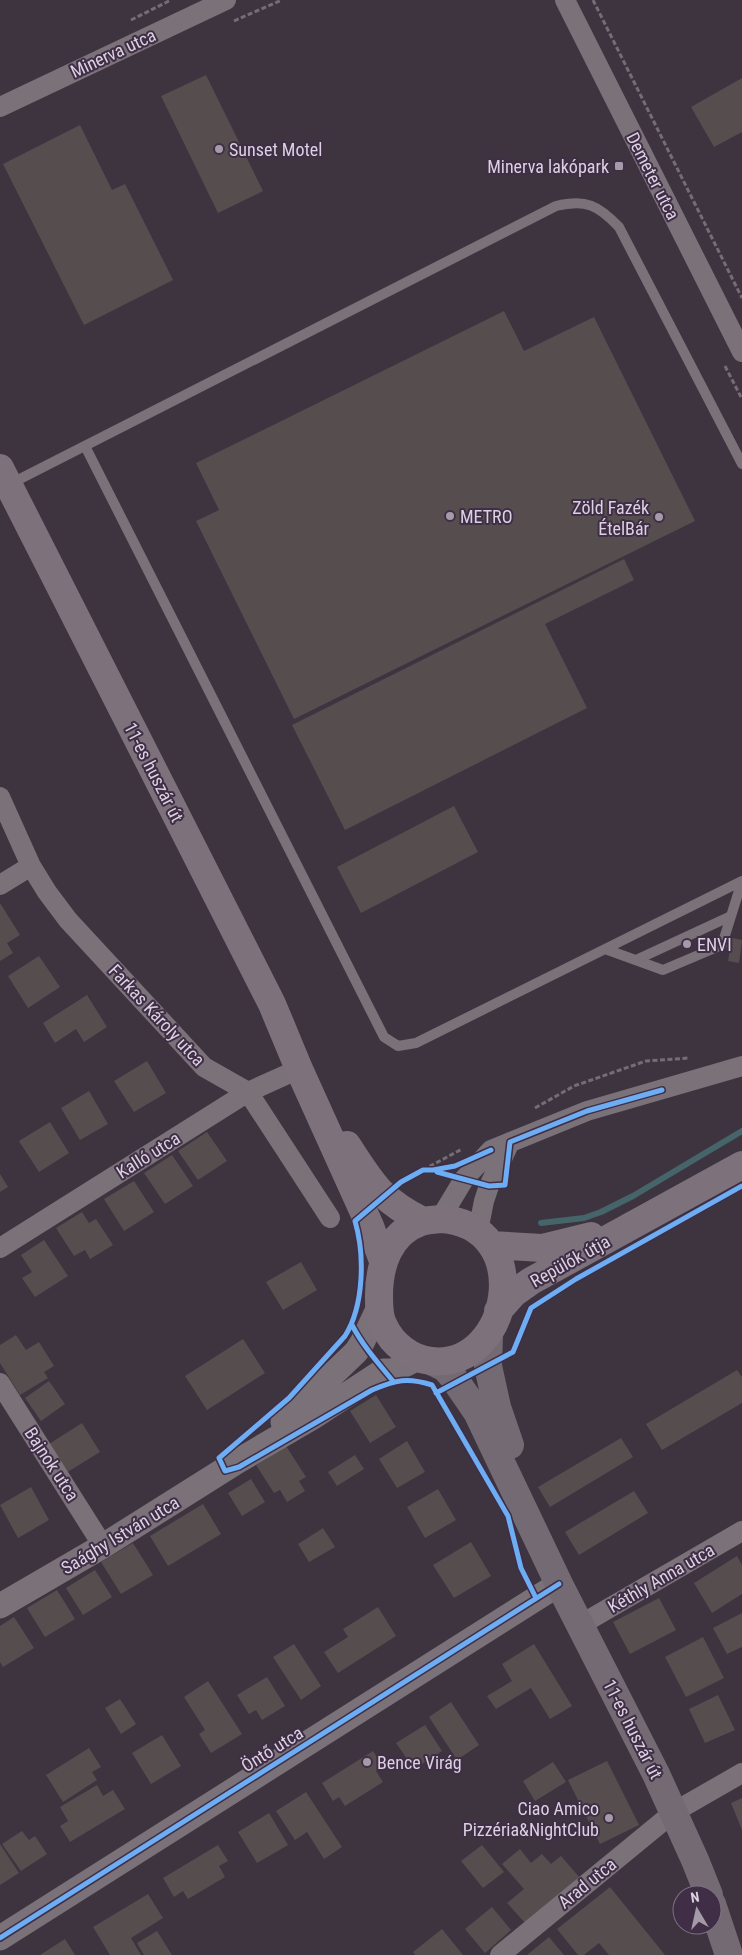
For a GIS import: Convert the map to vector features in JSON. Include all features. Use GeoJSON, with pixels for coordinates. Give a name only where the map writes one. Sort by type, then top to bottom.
{"type":"FeatureCollection","features":[{"type":"Feature","properties":{"kind":"main road","name":"11-es huszár út"},"geometry":{"type":"LineString","coordinates":[[4,477],[272,1004],[302,1074]]}},
{"type":"Feature","properties":{"kind":"main road"},"geometry":{"type":"LineString","coordinates":[[302,1074],[375,1187],[402,1211],[431,1220],[461,1222],[485,1238],[500,1262],[503,1283],[493,1323],[473,1350],[458,1358],[424,1359],[395,1344],[383,1326],[379,1307],[383,1261],[390,1247],[400,1235],[413,1226],[431,1220]]}},
{"type":"Feature","properties":{"kind":"main road"},"geometry":{"type":"LineString","coordinates":[[302,1074],[370,1226],[383,1261]]}},
{"type":"Feature","properties":{"kind":"main road","name":"Repülők útja"},"geometry":{"type":"LineString","coordinates":[[493,1323],[514,1293],[530,1281],[738,1170]]}},
{"type":"Feature","properties":{"kind":"main road","name":"Repülők útja"},"geometry":{"type":"LineString","coordinates":[[485,1238],[542,1248],[599,1234],[648,1219]]}},
{"type":"Feature","properties":{"kind":"main road","name":"11-es huszár út"},"geometry":{"type":"LineString","coordinates":[[493,1323],[487,1359],[496,1407],[555,1575]]}},
{"type":"Feature","properties":{"kind":"main road","name":"11-es huszár út"},"geometry":{"type":"LineString","coordinates":[[424,1359],[445,1368],[477,1412],[555,1575],[674,1812],[705,1885]]}},
{"type":"Feature","properties":{"kind":"main road"},"geometry":{"type":"LineString","coordinates":[[722,1934],[729,1955]]}},
{"type":"Feature","properties":{"kind":"street","name":"Minerva utca"},"geometry":{"type":"LineString","coordinates":[[0,107],[226,0]]}},
{"type":"Feature","properties":{"kind":"street","name":"Demeter utca"},"geometry":{"type":"LineString","coordinates":[[564,0],[741,349]]}},
{"type":"Feature","properties":{"kind":"street","name":"Farkas Károly utca"},"geometry":{"type":"LineString","coordinates":[[0,797],[31,866],[68,920],[204,1067],[248,1092],[330,1218]]}},
{"type":"Feature","properties":{"kind":"street"},"geometry":{"type":"LineString","coordinates":[[0,885],[31,866]]}},
{"type":"Feature","properties":{"kind":"street"},"geometry":{"type":"LineString","coordinates":[[431,1220],[464,1179],[491,1150],[587,1111],[742,1066]]}},
{"type":"Feature","properties":{"kind":"street","name":"Kalló utca"},"geometry":{"type":"LineString","coordinates":[[0,1248],[248,1092],[302,1074]]}},
{"type":"Feature","properties":{"kind":"street"},"geometry":{"type":"LineString","coordinates":[[485,1238],[484,1201],[510,1142]]}},
{"type":"Feature","properties":{"kind":"street","name":"Saághy István utca"},"geometry":{"type":"LineString","coordinates":[[238,1461],[307,1400],[356,1352],[379,1307]]}},
{"type":"Feature","properties":{"kind":"street","name":"Saághy István utca"},"geometry":{"type":"LineString","coordinates":[[0,1606],[104,1546],[238,1461],[313,1417],[383,1371],[393,1371],[424,1359]]}},
{"type":"Feature","properties":{"kind":"street","name":"Bajnok utca"},"geometry":{"type":"LineString","coordinates":[[0,1383],[104,1546]]}},
{"type":"Feature","properties":{"kind":"street","name":"Kéthly Anna utca"},"geometry":{"type":"LineString","coordinates":[[580,1625],[742,1531]]}},
{"type":"Feature","properties":{"kind":"street","name":"Öntő utca"},"geometry":{"type":"LineString","coordinates":[[0,1938],[555,1575]]}},
{"type":"Feature","properties":{"kind":"street","name":"Arad utca"},"geometry":{"type":"LineString","coordinates":[[500,1955],[674,1812],[742,1773]]}},
{"type":"Feature","properties":{"kind":"lane"},"geometry":{"type":"LineString","coordinates":[[4,477],[85,446],[556,206],[574,202],[591,205],[606,214],[619,227],[742,464]]}},
{"type":"Feature","properties":{"kind":"lane"},"geometry":{"type":"LineString","coordinates":[[85,446],[384,1037],[398,1046],[416,1043],[742,881]]}},
{"type":"Feature","properties":{"kind":"lane"},"geometry":{"type":"LineString","coordinates":[[605,949],[663,970],[722,945],[742,881]]}},
{"type":"Feature","properties":{"kind":"lane"},"geometry":{"type":"LineString","coordinates":[[636,960],[731,916]]}},
{"type":"Feature","properties":{"kind":"path"},"geometry":{"type":"LineString","coordinates":[[593,0],[742,298]]}},
{"type":"Feature","properties":{"kind":"path"},"geometry":{"type":"LineString","coordinates":[[416,1174],[423,1170],[440,1169]]}},
{"type":"Feature","properties":{"kind":"building"},"geometry":{"type":"Polygon","coordinates":[[[206,75],[263,191],[218,213],[161,96],[206,75]]]}},
{"type":"Feature","properties":{"kind":"building"},"geometry":{"type":"Polygon","coordinates":[[[742,78],[742,132],[714,147],[691,107],[742,78]]]}},
{"type":"Feature","properties":{"kind":"building"},"geometry":{"type":"Polygon","coordinates":[[[80,125],[112,190],[125,184],[173,280],[84,325],[3,164],[80,125]]]}},
{"type":"Feature","properties":{"kind":"building","name":"METRO"},"geometry":{"type":"Polygon","coordinates":[[[504,311],[524,351],[594,317],[695,521],[294,719],[196,521],[219,510],[196,463],[504,311]]]}},
{"type":"Feature","properties":{"kind":"building"},"geometry":{"type":"Polygon","coordinates":[[[624,559],[634,580],[545,624],[587,708],[345,830],[292,725],[624,559]]]}},
{"type":"Feature","properties":{"kind":"building"},"geometry":{"type":"Polygon","coordinates":[[[454,806],[478,852],[361,913],[337,867],[454,806]]]}},
{"type":"Feature","properties":{"kind":"building"},"geometry":{"type":"Polygon","coordinates":[[[0,903],[20,935],[7,943],[13,953],[0,961],[0,903]]]}},
{"type":"Feature","properties":{"kind":"building"},"geometry":{"type":"Polygon","coordinates":[[[732,938],[742,940],[739,963],[728,961],[732,938]]]}},
{"type":"Feature","properties":{"kind":"building"},"geometry":{"type":"Polygon","coordinates":[[[39,956],[60,987],[28,1008],[8,976],[39,956]]]}},
{"type":"Feature","properties":{"kind":"building"},"geometry":{"type":"Polygon","coordinates":[[[87,995],[107,1027],[84,1042],[76,1029],[55,1043],[43,1023],[87,995]]]}},
{"type":"Feature","properties":{"kind":"building"},"geometry":{"type":"Polygon","coordinates":[[[147,1061],[166,1093],[134,1112],[114,1081],[147,1061]]]}},
{"type":"Feature","properties":{"kind":"building"},"geometry":{"type":"Polygon","coordinates":[[[89,1091],[108,1124],[80,1140],[61,1108],[89,1091]]]}},
{"type":"Feature","properties":{"kind":"building"},"geometry":{"type":"Polygon","coordinates":[[[50,1122],[69,1153],[39,1172],[19,1141],[50,1122]]]}},
{"type":"Feature","properties":{"kind":"building"},"geometry":{"type":"Polygon","coordinates":[[[207,1132],[227,1161],[198,1180],[178,1151],[207,1132]]]}},
{"type":"Feature","properties":{"kind":"building"},"geometry":{"type":"Polygon","coordinates":[[[172,1155],[193,1186],[165,1204],[144,1173],[172,1155]]]}},
{"type":"Feature","properties":{"kind":"building"},"geometry":{"type":"Polygon","coordinates":[[[0,1174],[8,1187],[0,1192],[0,1174]]]}},
{"type":"Feature","properties":{"kind":"building"},"geometry":{"type":"Polygon","coordinates":[[[134,1181],[154,1212],[124,1231],[104,1199],[134,1181]]]}},
{"type":"Feature","properties":{"kind":"building"},"geometry":{"type":"Polygon","coordinates":[[[82,1212],[89,1223],[96,1219],[113,1245],[90,1259],[85,1250],[74,1256],[56,1228],[82,1212]]]}},
{"type":"Feature","properties":{"kind":"building"},"geometry":{"type":"Polygon","coordinates":[[[44,1240],[68,1276],[35,1297],[22,1278],[32,1272],[21,1255],[44,1240]]]}},
{"type":"Feature","properties":{"kind":"building"},"geometry":{"type":"Polygon","coordinates":[[[301,1262],[317,1290],[283,1310],[266,1282],[301,1262]]]}},
{"type":"Feature","properties":{"kind":"building"},"geometry":{"type":"Polygon","coordinates":[[[16,1335],[26,1350],[39,1342],[54,1366],[44,1372],[48,1378],[20,1395],[0,1363],[0,1345],[16,1335]]]}},
{"type":"Feature","properties":{"kind":"building"},"geometry":{"type":"Polygon","coordinates":[[[243,1339],[265,1373],[207,1410],[185,1376],[243,1339]]]}},
{"type":"Feature","properties":{"kind":"building"},"geometry":{"type":"Polygon","coordinates":[[[737,1370],[742,1377],[742,1403],[662,1450],[646,1424],[737,1370]]]}},
{"type":"Feature","properties":{"kind":"building"},"geometry":{"type":"Polygon","coordinates":[[[49,1381],[65,1404],[41,1421],[25,1398],[49,1381]]]}},
{"type":"Feature","properties":{"kind":"building"},"geometry":{"type":"Polygon","coordinates":[[[376,1395],[396,1427],[370,1443],[350,1411],[376,1395]]]}},
{"type":"Feature","properties":{"kind":"building"},"geometry":{"type":"Polygon","coordinates":[[[82,1423],[100,1452],[66,1473],[49,1444],[82,1423]]]}},
{"type":"Feature","properties":{"kind":"building"},"geometry":{"type":"Polygon","coordinates":[[[621,1438],[633,1457],[550,1507],[538,1487],[621,1438]]]}},
{"type":"Feature","properties":{"kind":"building"},"geometry":{"type":"Polygon","coordinates":[[[407,1441],[425,1472],[397,1488],[379,1459],[407,1441]]]}},
{"type":"Feature","properties":{"kind":"building"},"geometry":{"type":"Polygon","coordinates":[[[286,1446],[306,1477],[299,1481],[305,1491],[287,1502],[280,1490],[274,1493],[256,1465],[286,1446]]]}},
{"type":"Feature","properties":{"kind":"building"},"geometry":{"type":"Polygon","coordinates":[[[355,1455],[364,1469],[337,1486],[328,1472],[355,1455]]]}},
{"type":"Feature","properties":{"kind":"building"},"geometry":{"type":"Polygon","coordinates":[[[251,1479],[265,1502],[242,1516],[228,1493],[251,1479]]]}},
{"type":"Feature","properties":{"kind":"building"},"geometry":{"type":"Polygon","coordinates":[[[31,1487],[49,1520],[18,1538],[0,1505],[31,1487]]]}},
{"type":"Feature","properties":{"kind":"building"},"geometry":{"type":"Polygon","coordinates":[[[438,1489],[456,1520],[425,1538],[407,1507],[438,1489]]]}},
{"type":"Feature","properties":{"kind":"building"},"geometry":{"type":"Polygon","coordinates":[[[634,1491],[648,1513],[579,1555],[565,1532],[634,1491]]]}},
{"type":"Feature","properties":{"kind":"building"},"geometry":{"type":"Polygon","coordinates":[[[203,1504],[221,1534],[168,1566],[150,1536],[203,1504]]]}},
{"type":"Feature","properties":{"kind":"building"},"geometry":{"type":"Polygon","coordinates":[[[323,1528],[335,1547],[309,1562],[298,1544],[323,1528]]]}},
{"type":"Feature","properties":{"kind":"building"},"geometry":{"type":"Polygon","coordinates":[[[471,1542],[491,1576],[454,1598],[433,1565],[471,1542]]]}},
{"type":"Feature","properties":{"kind":"building"},"geometry":{"type":"Polygon","coordinates":[[[133,1543],[153,1575],[121,1594],[101,1562],[133,1543]]]}},
{"type":"Feature","properties":{"kind":"building"},"geometry":{"type":"Polygon","coordinates":[[[737,1556],[742,1565],[742,1594],[712,1613],[694,1583],[737,1556]]]}},
{"type":"Feature","properties":{"kind":"building"},"geometry":{"type":"Polygon","coordinates":[[[95,1570],[112,1597],[83,1615],[66,1588],[95,1570]]]}},
{"type":"Feature","properties":{"kind":"building"},"geometry":{"type":"Polygon","coordinates":[[[57,1590],[75,1619],[45,1637],[27,1608],[57,1590]]]}},
{"type":"Feature","properties":{"kind":"building"},"geometry":{"type":"Polygon","coordinates":[[[659,1598],[676,1630],[630,1654],[613,1622],[659,1598]]]}},
{"type":"Feature","properties":{"kind":"building"},"geometry":{"type":"Polygon","coordinates":[[[378,1607],[396,1636],[338,1673],[324,1652],[348,1637],[343,1629],[378,1607]]]}},
{"type":"Feature","properties":{"kind":"building"},"geometry":{"type":"Polygon","coordinates":[[[742,1613],[742,1647],[727,1654],[713,1628],[742,1613]]]}},
{"type":"Feature","properties":{"kind":"building"},"geometry":{"type":"Polygon","coordinates":[[[14,1617],[34,1648],[3,1667],[0,1662],[0,1626],[14,1617]]]}},
{"type":"Feature","properties":{"kind":"building"},"geometry":{"type":"Polygon","coordinates":[[[703,1637],[724,1678],[686,1697],[665,1657],[703,1637]]]}},
{"type":"Feature","properties":{"kind":"building"},"geometry":{"type":"Polygon","coordinates":[[[294,1644],[321,1686],[301,1700],[273,1657],[294,1644]]]}},
{"type":"Feature","properties":{"kind":"building"},"geometry":{"type":"Polygon","coordinates":[[[534,1644],[572,1706],[550,1719],[531,1688],[496,1709],[487,1696],[512,1681],[502,1664],[534,1644]]]}},
{"type":"Feature","properties":{"kind":"building"},"geometry":{"type":"Polygon","coordinates":[[[267,1677],[285,1706],[262,1720],[256,1710],[249,1714],[237,1695],[267,1677]]]}},
{"type":"Feature","properties":{"kind":"building"},"geometry":{"type":"Polygon","coordinates":[[[208,1681],[242,1734],[211,1753],[199,1734],[205,1730],[184,1697],[208,1681]]]}},
{"type":"Feature","properties":{"kind":"building"},"geometry":{"type":"Polygon","coordinates":[[[718,1695],[735,1730],[705,1743],[689,1709],[718,1695]]]}},
{"type":"Feature","properties":{"kind":"building"},"geometry":{"type":"Polygon","coordinates":[[[120,1699],[136,1724],[121,1734],[105,1708],[120,1699]]]}},
{"type":"Feature","properties":{"kind":"building"},"geometry":{"type":"Polygon","coordinates":[[[451,1702],[479,1745],[457,1760],[429,1717],[451,1702]]]}},
{"type":"Feature","properties":{"kind":"building"},"geometry":{"type":"Polygon","coordinates":[[[425,1725],[442,1751],[414,1769],[396,1743],[425,1725]]]}},
{"type":"Feature","properties":{"kind":"building"},"geometry":{"type":"Polygon","coordinates":[[[162,1735],[181,1766],[151,1784],[132,1753],[162,1735]]]}},
{"type":"Feature","properties":{"kind":"building"},"geometry":{"type":"Polygon","coordinates":[[[89,1748],[101,1767],[92,1772],[97,1780],[63,1802],[46,1775],[89,1748]]]}},
{"type":"Feature","properties":{"kind":"building"},"geometry":{"type":"Polygon","coordinates":[[[373,1751],[383,1767],[376,1771],[383,1782],[345,1806],[339,1797],[333,1801],[322,1783],[373,1751]]]}},
{"type":"Feature","properties":{"kind":"building"},"geometry":{"type":"Polygon","coordinates":[[[607,1761],[639,1825],[600,1844],[568,1780],[607,1761]]]}},
{"type":"Feature","properties":{"kind":"building"},"geometry":{"type":"Polygon","coordinates":[[[553,1762],[566,1782],[535,1801],[523,1781],[553,1762]]]}},
{"type":"Feature","properties":{"kind":"building"},"geometry":{"type":"Polygon","coordinates":[[[97,1785],[103,1796],[113,1790],[125,1809],[70,1842],[60,1826],[68,1821],[60,1807],[97,1785]]]}},
{"type":"Feature","properties":{"kind":"building"},"geometry":{"type":"Polygon","coordinates":[[[306,1792],[342,1847],[324,1859],[307,1832],[295,1840],[276,1811],[306,1792]]]}},
{"type":"Feature","properties":{"kind":"building"},"geometry":{"type":"Polygon","coordinates":[[[742,1798],[742,1830],[731,1803],[742,1798]]]}},
{"type":"Feature","properties":{"kind":"building"},"geometry":{"type":"Polygon","coordinates":[[[269,1813],[288,1845],[257,1863],[238,1832],[269,1813]]]}},
{"type":"Feature","properties":{"kind":"building"},"geometry":{"type":"Polygon","coordinates":[[[22,1831],[29,1840],[35,1836],[47,1854],[21,1871],[2,1844],[22,1831]]]}},
{"type":"Feature","properties":{"kind":"building"},"geometry":{"type":"Polygon","coordinates":[[[0,1844],[19,1873],[0,1885],[0,1844]]]}},
{"type":"Feature","properties":{"kind":"building"},"geometry":{"type":"Polygon","coordinates":[[[218,1845],[228,1861],[219,1866],[225,1877],[188,1899],[183,1891],[174,1897],[163,1878],[218,1845]]]}},
{"type":"Feature","properties":{"kind":"building"},"geometry":{"type":"Polygon","coordinates":[[[482,1845],[504,1872],[483,1888],[461,1861],[482,1845]]]}},
{"type":"Feature","properties":{"kind":"building"},"geometry":{"type":"Polygon","coordinates":[[[520,1849],[531,1863],[542,1854],[551,1864],[561,1856],[580,1878],[526,1924],[507,1903],[524,1889],[502,1864],[520,1849]]]}},
{"type":"Feature","properties":{"kind":"building"},"geometry":{"type":"Polygon","coordinates":[[[610,1887],[665,1955],[609,1955],[599,1943],[584,1955],[578,1955],[557,1929],[610,1887]]]}},
{"type":"Feature","properties":{"kind":"building"},"geometry":{"type":"Polygon","coordinates":[[[148,1894],[163,1918],[131,1938],[141,1955],[110,1955],[93,1927],[148,1894]]]}},
{"type":"Feature","properties":{"kind":"building"},"geometry":{"type":"Polygon","coordinates":[[[492,1907],[511,1930],[485,1953],[465,1929],[492,1907]]]}},
{"type":"Feature","properties":{"kind":"building"},"geometry":{"type":"Polygon","coordinates":[[[442,1929],[463,1955],[415,1955],[413,1952],[442,1929]]]}},
{"type":"Feature","properties":{"kind":"building"},"geometry":{"type":"Polygon","coordinates":[[[157,1931],[172,1955],[144,1955],[137,1943],[157,1931]]]}},
{"type":"Feature","properties":{"kind":"building"},"geometry":{"type":"Polygon","coordinates":[[[549,1937],[564,1955],[527,1955],[549,1937]]]}},
{"type":"Feature","properties":{"kind":"building"},"geometry":{"type":"Polygon","coordinates":[[[65,1939],[75,1955],[40,1955],[65,1939]]]}},
{"type":"Feature","properties":{"kind":"waterway"},"geometry":{"type":"LineString","coordinates":[[541,1223],[584,1218],[601,1212],[633,1196],[742,1131]]}},
{"type":"Feature","properties":{"kind":"cycle path"},"geometry":{"type":"LineString","coordinates":[[437,1172],[489,1186],[505,1185],[510,1142],[587,1111],[662,1090]]}},
{"type":"Feature","properties":{"kind":"cycle path"},"geometry":{"type":"LineString","coordinates":[[491,1150],[455,1166],[423,1170],[401,1182],[355,1221],[360,1249],[361,1280],[356,1310],[345,1336],[289,1398],[219,1458],[225,1471],[239,1467],[372,1390],[388,1384],[408,1380],[432,1385],[508,1516],[521,1568],[536,1598]]}},
{"type":"Feature","properties":{"kind":"cycle path"},"geometry":{"type":"LineString","coordinates":[[436,1393],[513,1352],[531,1308],[576,1279],[742,1186]]}},
{"type":"Feature","properties":{"kind":"cycle path"},"geometry":{"type":"LineString","coordinates":[[352,1325],[376,1361],[393,1381]]}},
{"type":"Feature","properties":{"kind":"cycle path"},"geometry":{"type":"LineString","coordinates":[[0,1938],[559,1584]]}},
{"type":"Feature","properties":{"kind":"place","name":"Sunset Motel"},"geometry":{"type":"Point","coordinates":[219,149]}},
{"type":"Feature","properties":{"kind":"place","name":"Minerva lakópark"},"geometry":{"type":"Point","coordinates":[619,166]}},
{"type":"Feature","properties":{"kind":"place","name":"METRO"},"geometry":{"type":"Point","coordinates":[450,516]}},
{"type":"Feature","properties":{"kind":"place","name":"Zöld Fazék ÉtelBár"},"geometry":{"type":"Point","coordinates":[659,517]}},
{"type":"Feature","properties":{"kind":"place","name":"ENVI"},"geometry":{"type":"Point","coordinates":[687,944]}},
{"type":"Feature","properties":{"kind":"place","name":"Bence Virág"},"geometry":{"type":"Point","coordinates":[367,1762]}},
{"type":"Feature","properties":{"kind":"place","name":"Ciao Amico Pizzéria&NightClub"},"geometry":{"type":"Point","coordinates":[609,1818]}}]}
